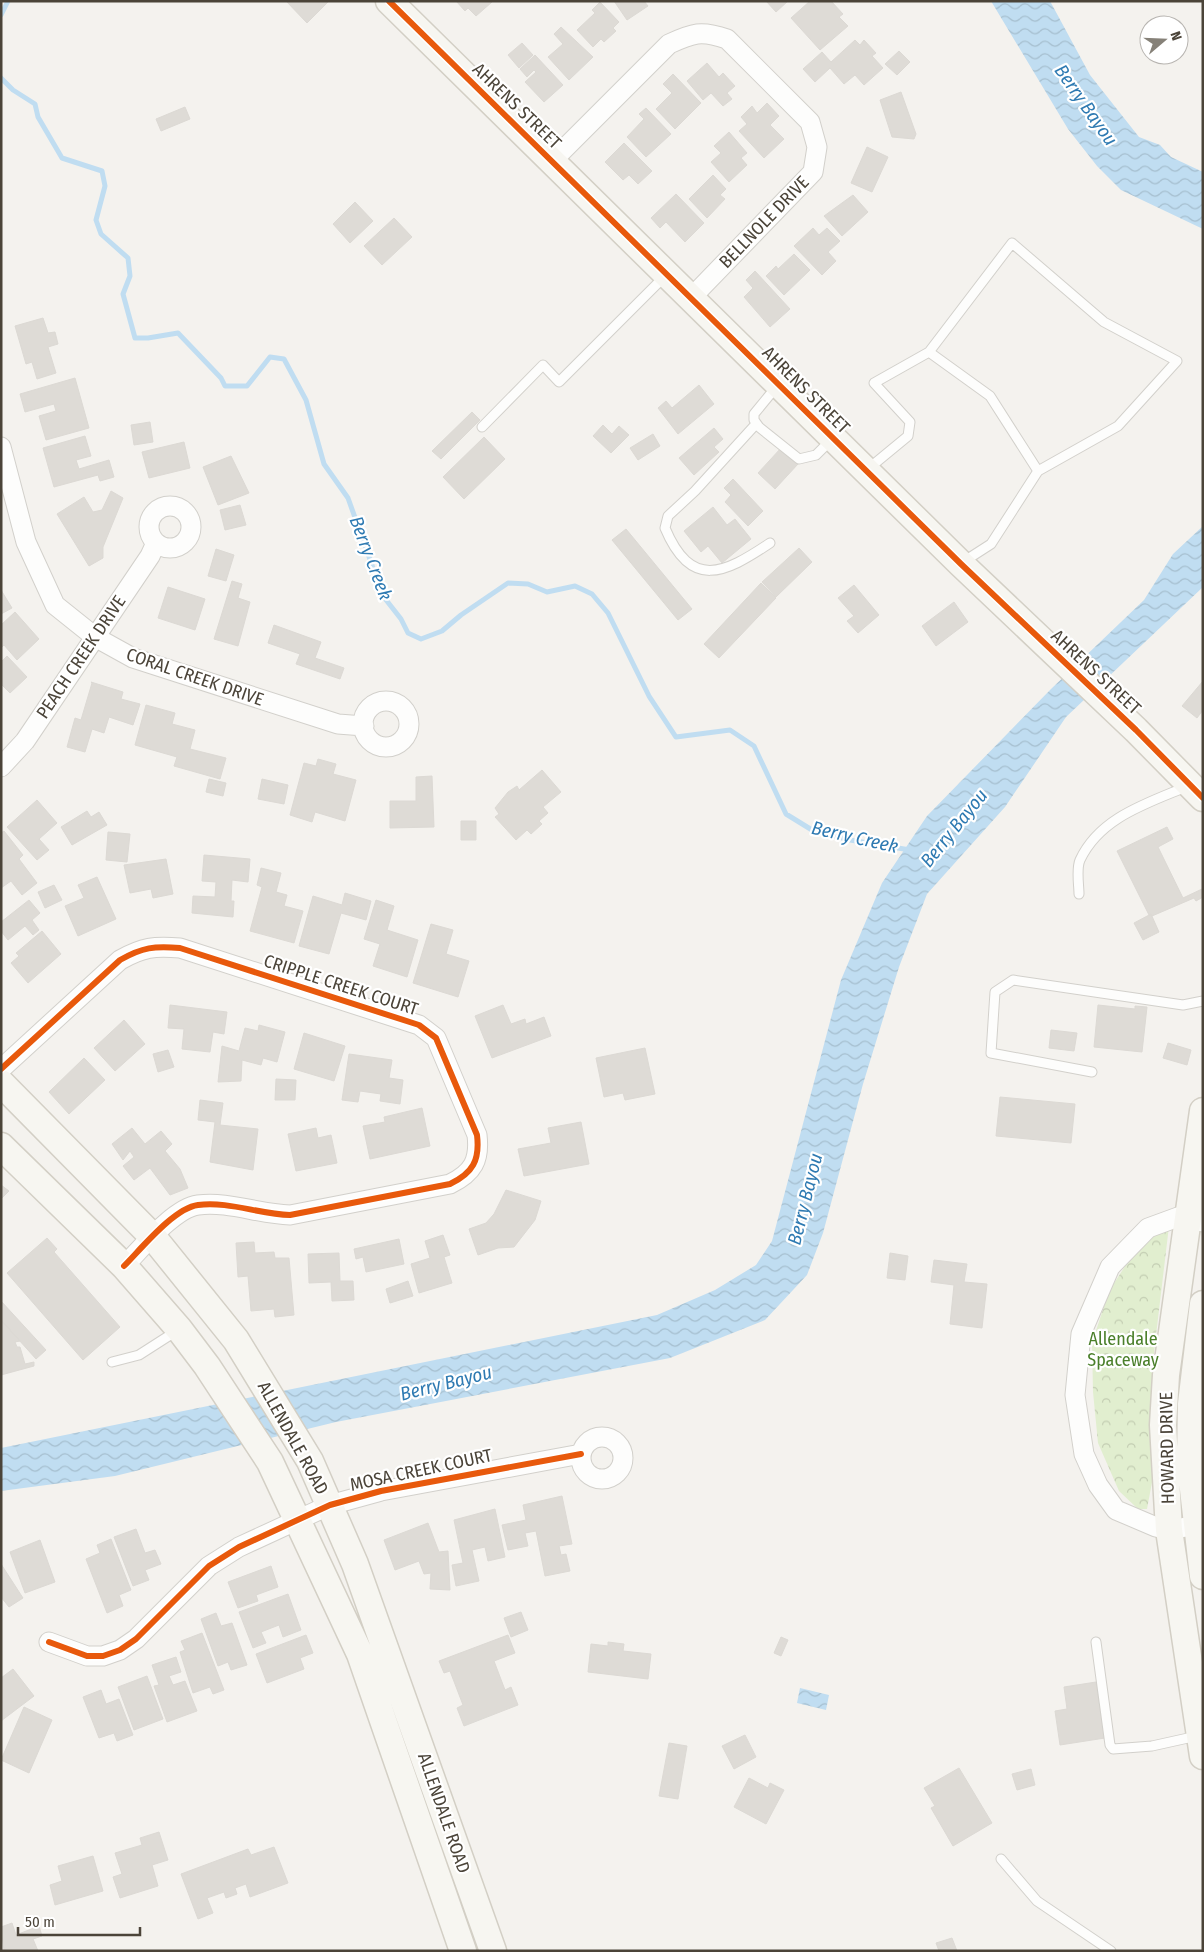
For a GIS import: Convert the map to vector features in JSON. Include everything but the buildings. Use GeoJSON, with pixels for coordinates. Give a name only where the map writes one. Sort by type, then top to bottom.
{"type":"FeatureCollection","features":[{"type":"Feature","properties":{"kind":"main road","name":"AHRENS STREET"},"geometry":{"type":"LineString","coordinates":[[389,1],[961,564],[1136,730],[1195,792]]}},
{"type":"Feature","properties":{"kind":"main road","name":"ALLENDALE ROAD"},"geometry":{"type":"LineString","coordinates":[[1,1083],[153,1237],[236,1340],[310,1461],[330,1505],[386,1648],[493,1951]]}},
{"type":"Feature","properties":{"kind":"main road","name":"HOWARD DRIVE"},"geometry":{"type":"LineString","coordinates":[[1202,1748],[1169,1530],[1163,1425],[1166,1375],[1195,1219],[1203,1111]]}},
{"type":"Feature","properties":{"kind":"main road","name":"ALLENDALE ROAD"},"geometry":{"type":"LineString","coordinates":[[1,1146],[124,1266],[179,1329],[207,1366],[270,1462],[360,1654],[463,1951]]}},
{"type":"Feature","properties":{"kind":"main road","name":"HOWARD DRIVE"},"geometry":{"type":"LineString","coordinates":[[1203,1304],[1190,1404],[1190,1463],[1199,1525],[1203,1576]]}},
{"type":"Feature","properties":{"kind":"main road"},"geometry":{"type":"LineString","coordinates":[[360,1654],[386,1648]]}},
{"type":"Feature","properties":{"kind":"street","name":"BELLNOLE DRIVE"},"geometry":{"type":"LineString","coordinates":[[552,161],[669,44],[692,34],[709,32],[727,39],[810,122],[818,147],[813,172],[691,298]]}},
{"type":"Feature","properties":{"kind":"street","name":"CORAL CREEK DRIVE"},"geometry":{"type":"LineString","coordinates":[[1,447],[26,542],[56,605],[95,637],[133,658],[338,724],[364,726]]}},
{"type":"Feature","properties":{"kind":"street","name":"PEACH CREEK DRIVE"},"geometry":{"type":"LineString","coordinates":[[1,767],[25,741],[150,556],[156,544]]}},
{"type":"Feature","properties":{"kind":"street","name":"CRIPPLE CREEK COURT"},"geometry":{"type":"LineString","coordinates":[[1,1069],[120,960],[136,951],[156,946],[180,948],[410,1022],[419,1025],[436,1038],[477,1135],[478,1148],[475,1162],[465,1176],[450,1184],[290,1215],[216,1205],[196,1205],[170,1220],[124,1266]]}},
{"type":"Feature","properties":{"kind":"street"},"geometry":{"type":"LineString","coordinates":[[1195,1219],[1178,1217],[1148,1228],[1110,1267],[1081,1334],[1075,1396],[1084,1454],[1098,1485],[1116,1510],[1156,1527],[1169,1530],[1199,1525]]}},
{"type":"Feature","properties":{"kind":"street","name":"MOSA CREEK COURT"},"geometry":{"type":"LineString","coordinates":[[49,1642],[87,1656],[103,1656],[120,1650],[136,1639],[209,1566],[239,1547],[297,1518],[330,1505],[381,1491],[581,1454]]}},
{"type":"Feature","properties":{"kind":"lane"},"geometry":{"type":"LineString","coordinates":[[866,471],[908,436],[910,422],[874,383],[930,352],[1012,242],[1104,322],[1177,361],[1118,426],[1038,470],[991,544],[961,564]]}},
{"type":"Feature","properties":{"kind":"lane"},"geometry":{"type":"LineString","coordinates":[[482,427],[543,364],[559,382],[667,274]]}},
{"type":"Feature","properties":{"kind":"lane"},"geometry":{"type":"LineString","coordinates":[[930,352],[990,396],[1038,470]]}},
{"type":"Feature","properties":{"kind":"lane"},"geometry":{"type":"LineString","coordinates":[[779,384],[754,414],[756,424],[799,459],[816,455],[833,438]]}},
{"type":"Feature","properties":{"kind":"lane"},"geometry":{"type":"LineString","coordinates":[[756,424],[695,491],[668,516],[665,528],[682,558],[696,570],[708,572],[748,558],[770,543]]}},
{"type":"Feature","properties":{"kind":"lane"},"geometry":{"type":"LineString","coordinates":[[1079,894],[1079,862],[1094,840],[1120,815],[1195,792]]}},
{"type":"Feature","properties":{"kind":"lane"},"geometry":{"type":"LineString","coordinates":[[1092,1072],[991,1053],[995,992],[1013,980],[1183,1004],[1203,1001]]}},
{"type":"Feature","properties":{"kind":"lane"},"geometry":{"type":"LineString","coordinates":[[112,1362],[139,1355],[179,1329]]}},
{"type":"Feature","properties":{"kind":"lane"},"geometry":{"type":"LineString","coordinates":[[1096,1642],[1110,1745],[1114,1749],[1152,1746],[1202,1748]]}},
{"type":"Feature","properties":{"kind":"lane"},"geometry":{"type":"LineString","coordinates":[[1001,1858],[1037,1901],[1111,1951]]}},
{"type":"Feature","properties":{"kind":"green space","name":"Allendale Spaceway"},"geometry":{"type":"Polygon","coordinates":[[[1169,1226],[1152,1369],[1153,1477],[1147,1509],[1138,1509],[1119,1491],[1098,1443],[1093,1392],[1092,1343],[1109,1291],[1131,1257],[1148,1235],[1169,1226]]]}},
{"type":"Feature","properties":{"kind":"water","name":"Berry Bayou"},"geometry":{"type":"Polygon","coordinates":[[[991,1],[1050,1],[1090,75],[1139,137],[1160,145],[1171,157],[1203,172],[1203,229],[1121,190],[1097,166],[1068,129],[991,1]]]}},
{"type":"Feature","properties":{"kind":"water","name":"Berry Bayou"},"geometry":{"type":"Polygon","coordinates":[[[1203,526],[1203,587],[1066,717],[1005,807],[927,894],[899,967],[863,1084],[823,1233],[807,1275],[765,1320],[670,1358],[336,1422],[115,1476],[1,1491],[1,1448],[657,1315],[715,1290],[756,1265],[772,1241],[841,980],[882,883],[927,816],[1051,689],[1144,600],[1173,554],[1203,526]]]}},
{"type":"Feature","properties":{"kind":"water"},"geometry":{"type":"Polygon","coordinates":[[[800,1688],[829,1695],[826,1710],[797,1703],[800,1688]]]}},
{"type":"Feature","properties":{"kind":"waterway","name":"Berry Creek"},"geometry":{"type":"LineString","coordinates":[[1,15],[8,1]]}},
{"type":"Feature","properties":{"kind":"waterway","name":"Berry Creek"},"geometry":{"type":"LineString","coordinates":[[1,78],[13,90],[35,104],[38,117],[62,158],[102,171],[105,186],[96,220],[101,234],[128,258],[130,276],[123,294],[135,338],[148,338],[178,333],[221,378],[225,386],[247,386],[270,357],[284,359],[306,400],[324,464],[348,498],[383,596],[401,619],[408,633],[421,639],[442,631],[461,615],[508,583],[528,584],[547,592],[575,586],[592,594],[608,613],[649,696],[676,737],[730,730],[754,746],[786,814],[812,830],[850,840],[910,850]]}},
{"type":"Feature","properties":{"kind":"cycle path"},"geometry":{"type":"LineString","coordinates":[[389,1],[961,564],[1136,730],[1203,798]]}},
{"type":"Feature","properties":{"kind":"cycle path"},"geometry":{"type":"LineString","coordinates":[[1,1069],[120,960],[135,952],[156,947],[180,948],[419,1025],[436,1038],[477,1135],[476,1159],[469,1170],[458,1180],[450,1184],[290,1215],[232,1206],[198,1205],[179,1213],[169,1221],[124,1266]]}},
{"type":"Feature","properties":{"kind":"cycle path"},"geometry":{"type":"LineString","coordinates":[[49,1642],[87,1656],[103,1656],[120,1650],[136,1639],[209,1566],[239,1547],[330,1505],[381,1491],[581,1454]]}}]}
